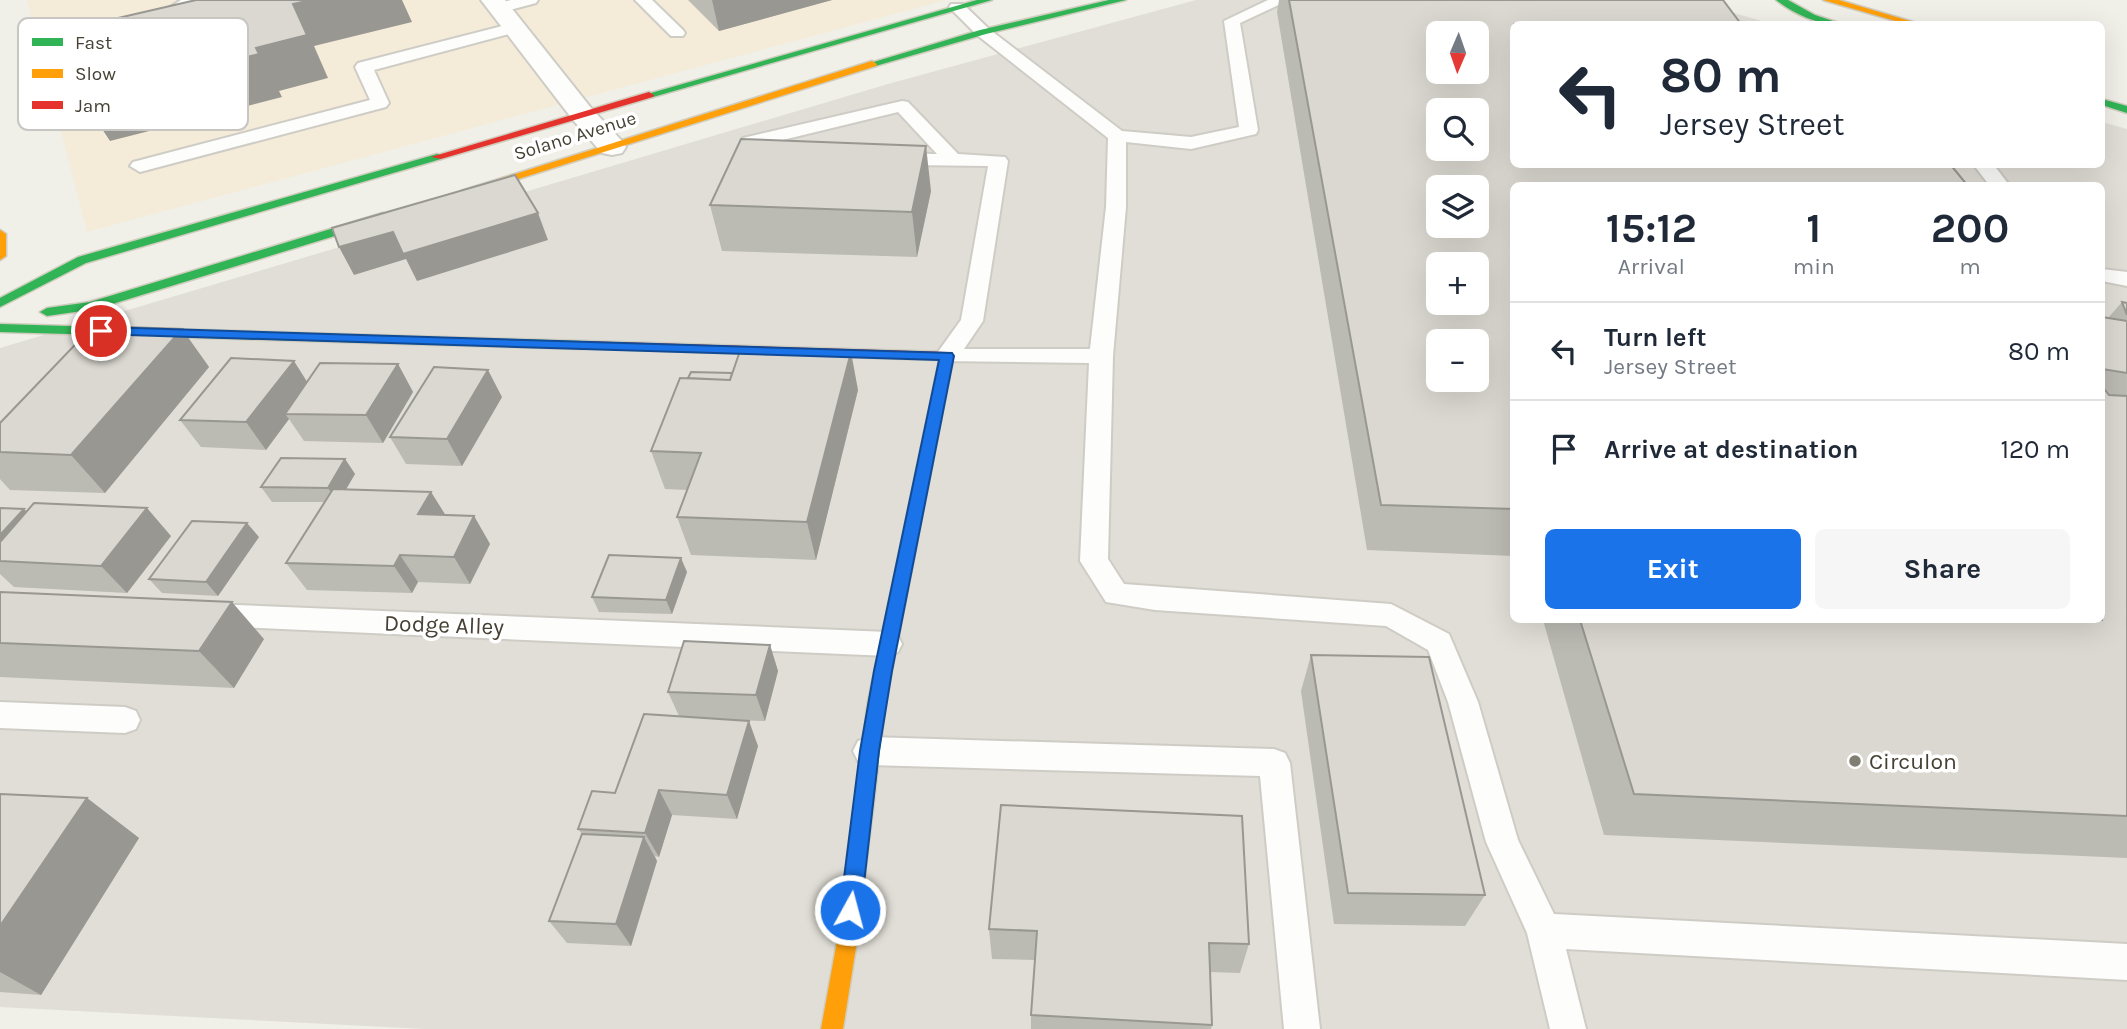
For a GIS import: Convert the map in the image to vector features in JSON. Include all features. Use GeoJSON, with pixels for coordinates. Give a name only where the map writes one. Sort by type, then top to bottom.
{"type":"FeatureCollection","features":[{"type":"Feature","properties":{"kind":"main road","name":"Solano Avenue"},"geometry":{"type":"LineString","coordinates":[[0,303],[82,260],[582,114],[987,0]]}},
{"type":"Feature","properties":{"kind":"main road","name":"Solano Avenue"},"geometry":{"type":"LineString","coordinates":[[452,195],[983,32],[1121,0]]}},
{"type":"Feature","properties":{"kind":"main road"},"geometry":{"type":"LineString","coordinates":[[1781,0],[1812,17],[1826,21]]}},
{"type":"Feature","properties":{"kind":"main road"},"geometry":{"type":"LineString","coordinates":[[1828,0],[1904,21]]}},
{"type":"Feature","properties":{"kind":"main road"},"geometry":{"type":"LineString","coordinates":[[2105,103],[2127,110]]}},
{"type":"Feature","properties":{"kind":"main road"},"geometry":{"type":"LineString","coordinates":[[0,320],[91,306],[399,212]]}},
{"type":"Feature","properties":{"kind":"main road"},"geometry":{"type":"LineString","coordinates":[[0,234],[0,256]]}},
{"type":"Feature","properties":{"kind":"main road"},"geometry":{"type":"LineString","coordinates":[[0,328],[947,356],[869,751],[841,990],[832,1029]]}},
{"type":"Feature","properties":{"kind":"street"},"geometry":{"type":"LineString","coordinates":[[502,12],[582,114],[612,146]]}},
{"type":"Feature","properties":{"kind":"lane"},"geometry":{"type":"LineString","coordinates":[[169,18],[185,2],[195,0]]}},
{"type":"Feature","properties":{"kind":"lane"},"geometry":{"type":"LineString","coordinates":[[140,166],[380,103],[364,66],[530,0]]}},
{"type":"Feature","properties":{"kind":"lane"},"geometry":{"type":"LineString","coordinates":[[643,0],[677,33]]}},
{"type":"Feature","properties":{"kind":"lane"},"geometry":{"type":"LineString","coordinates":[[957,7],[983,32],[1117,136],[1191,143],[1249,130],[1232,21],[1281,0]]}},
{"type":"Feature","properties":{"kind":"lane"},"geometry":{"type":"LineString","coordinates":[[781,166],[768,166],[750,142],[902,106],[953,160]]}},
{"type":"Feature","properties":{"kind":"lane"},"geometry":{"type":"LineString","coordinates":[[1117,136],[1116,207],[1101,356],[1094,561],[1116,594],[1391,615],[1439,642],[1463,702],[1502,842],[1544,931],[1568,1029]]}},
{"type":"Feature","properties":{"kind":"lane"},"geometry":{"type":"LineString","coordinates":[[872,166],[885,166],[908,159],[998,161],[972,321],[947,356]]}},
{"type":"Feature","properties":{"kind":"lane"},"geometry":{"type":"LineString","coordinates":[[1985,168],[1998,182]]}},
{"type":"Feature","properties":{"kind":"lane"},"geometry":{"type":"LineString","coordinates":[[2105,275],[2127,279]]}},
{"type":"Feature","properties":{"kind":"lane"},"geometry":{"type":"LineString","coordinates":[[947,356],[1101,356]]}},
{"type":"Feature","properties":{"kind":"lane","name":"Dodge Alley"},"geometry":{"type":"LineString","coordinates":[[180,614],[888,644]]}},
{"type":"Feature","properties":{"kind":"lane"},"geometry":{"type":"LineString","coordinates":[[0,715],[125,720]]}},
{"type":"Feature","properties":{"kind":"lane"},"geometry":{"type":"LineString","coordinates":[[869,751],[1274,763],[1302,1029]]}},
{"type":"Feature","properties":{"kind":"lane"},"geometry":{"type":"LineString","coordinates":[[1544,931],[2127,962]]}},
{"type":"Feature","properties":{"kind":"shaded area"},"geometry":{"type":"Polygon","coordinates":[[[27,0],[946,0],[87,232],[61,130],[248,130],[248,18],[32,18],[27,0]]]}},
{"type":"Feature","properties":{"kind":"shaded area"},"geometry":{"type":"Polygon","coordinates":[[[1196,0],[1688,0],[1762,21],[1510,21],[1510,168],[2105,168],[2105,123],[2127,129],[2127,1029],[425,1029],[0,1007],[0,348],[888,84],[1196,0]]]}},
{"type":"Feature","properties":{"kind":"building"},"geometry":{"type":"Polygon","coordinates":[[[196,0],[312,0],[293,4],[307,35],[256,48],[259,54],[248,57],[248,18],[118,18],[196,0]]]}},
{"type":"Feature","properties":{"kind":"building"},"geometry":{"type":"Polygon","coordinates":[[[1289,0],[1723,0],[1739,21],[1510,21],[1510,168],[1953,168],[1965,182],[1510,182],[1510,509],[1381,505],[1289,0]]]}},
{"type":"Feature","properties":{"kind":"building"},"geometry":{"type":"Polygon","coordinates":[[[741,139],[926,146],[912,212],[710,205],[741,139]]]}},
{"type":"Feature","properties":{"kind":"building"},"geometry":{"type":"Polygon","coordinates":[[[515,175],[538,213],[403,254],[393,232],[339,247],[332,228],[515,175]]]}},
{"type":"Feature","properties":{"kind":"building"},"geometry":{"type":"Polygon","coordinates":[[[2105,317],[2127,321],[2127,373],[2105,369],[2105,317]]]}},
{"type":"Feature","properties":{"kind":"building"},"geometry":{"type":"Polygon","coordinates":[[[93,326],[182,329],[71,455],[0,452],[0,423],[93,326]]]}},
{"type":"Feature","properties":{"kind":"building"},"geometry":{"type":"Polygon","coordinates":[[[741,348],[851,352],[807,522],[677,517],[701,453],[651,451],[680,378],[730,380],[741,348]]]}},
{"type":"Feature","properties":{"kind":"building"},"geometry":{"type":"Polygon","coordinates":[[[231,358],[294,361],[246,422],[180,420],[231,358]]]}},
{"type":"Feature","properties":{"kind":"building"},"geometry":{"type":"Polygon","coordinates":[[[320,363],[398,364],[366,415],[285,414],[320,363]]]}},
{"type":"Feature","properties":{"kind":"building"},"geometry":{"type":"Polygon","coordinates":[[[434,367],[488,370],[447,439],[390,437],[434,367]]]}},
{"type":"Feature","properties":{"kind":"building"},"geometry":{"type":"Polygon","coordinates":[[[691,372],[732,373],[730,380],[688,378],[691,372]]]}},
{"type":"Feature","properties":{"kind":"building","name":"Circulon"},"geometry":{"type":"Polygon","coordinates":[[[2105,390],[2109,395],[2127,396],[2127,816],[1634,794],[1581,623],[2105,623],[2105,390]]]}},
{"type":"Feature","properties":{"kind":"building"},"geometry":{"type":"Polygon","coordinates":[[[281,458],[345,459],[328,488],[261,487],[281,458]]]}},
{"type":"Feature","properties":{"kind":"building"},"geometry":{"type":"Polygon","coordinates":[[[333,489],[431,492],[418,514],[474,516],[454,557],[400,555],[394,566],[286,563],[333,489]]]}},
{"type":"Feature","properties":{"kind":"building"},"geometry":{"type":"Polygon","coordinates":[[[34,503],[147,508],[101,566],[0,561],[0,542],[34,503]]]}},
{"type":"Feature","properties":{"kind":"building"},"geometry":{"type":"Polygon","coordinates":[[[0,508],[24,509],[0,535],[0,508]]]}},
{"type":"Feature","properties":{"kind":"building"},"geometry":{"type":"Polygon","coordinates":[[[192,521],[247,523],[206,582],[149,579],[192,521]]]}},
{"type":"Feature","properties":{"kind":"building"},"geometry":{"type":"Polygon","coordinates":[[[609,555],[681,558],[666,600],[592,597],[609,555]]]}},
{"type":"Feature","properties":{"kind":"building"},"geometry":{"type":"Polygon","coordinates":[[[0,592],[232,602],[199,651],[0,643],[0,592]]]}},
{"type":"Feature","properties":{"kind":"building"},"geometry":{"type":"Polygon","coordinates":[[[684,641],[770,645],[756,695],[668,692],[684,641]]]}},
{"type":"Feature","properties":{"kind":"building"},"geometry":{"type":"Polygon","coordinates":[[[1311,655],[1429,657],[1485,895],[1348,893],[1311,655]]]}},
{"type":"Feature","properties":{"kind":"building"},"geometry":{"type":"Polygon","coordinates":[[[644,714],[749,721],[727,795],[659,790],[645,833],[578,829],[592,791],[615,793],[644,714]]]}},
{"type":"Feature","properties":{"kind":"building"},"geometry":{"type":"Polygon","coordinates":[[[0,794],[87,798],[0,926],[0,794]]]}},
{"type":"Feature","properties":{"kind":"building"},"geometry":{"type":"Polygon","coordinates":[[[1001,805],[1242,816],[1249,944],[1209,943],[1212,1025],[1031,1015],[1037,931],[989,929],[1001,805]]]}},
{"type":"Feature","properties":{"kind":"building"},"geometry":{"type":"Polygon","coordinates":[[[582,834],[644,837],[616,924],[549,921],[582,834]]]}},
{"type":"Feature","properties":{"kind":"traffic: fast"},"geometry":{"type":"LineString","coordinates":[[649,95],[987,0]]}},
{"type":"Feature","properties":{"kind":"traffic: fast"},"geometry":{"type":"LineString","coordinates":[[872,64],[983,32],[1121,0]]}},
{"type":"Feature","properties":{"kind":"traffic: fast"},"geometry":{"type":"LineString","coordinates":[[1781,0],[1812,17],[1826,21]]}},
{"type":"Feature","properties":{"kind":"traffic: fast"},"geometry":{"type":"LineString","coordinates":[[2105,103],[2127,110]]}},
{"type":"Feature","properties":{"kind":"traffic: fast"},"geometry":{"type":"LineString","coordinates":[[0,303],[82,260],[437,157]]}},
{"type":"Feature","properties":{"kind":"traffic: fast"},"geometry":{"type":"LineString","coordinates":[[47,312],[91,306],[383,217]]}},
{"type":"Feature","properties":{"kind":"traffic: fast"},"geometry":{"type":"LineString","coordinates":[[0,328],[582,345]]}},
{"type":"Feature","properties":{"kind":"traffic: fast"},"geometry":{"type":"LineString","coordinates":[[847,941],[877,701],[942,380]]}},
{"type":"Feature","properties":{"kind":"traffic: slow"},"geometry":{"type":"LineString","coordinates":[[1828,0],[1904,21]]}},
{"type":"Feature","properties":{"kind":"traffic: slow"},"geometry":{"type":"LineString","coordinates":[[467,191],[872,64]]}},
{"type":"Feature","properties":{"kind":"traffic: slow"},"geometry":{"type":"LineString","coordinates":[[0,234],[0,256]]}},
{"type":"Feature","properties":{"kind":"traffic: slow"},"geometry":{"type":"LineString","coordinates":[[832,1029],[847,941]]}},
{"type":"Feature","properties":{"kind":"traffic: jam"},"geometry":{"type":"LineString","coordinates":[[437,157],[649,95]]}},
{"type":"Feature","properties":{"kind":"traffic: jam"},"geometry":{"type":"LineString","coordinates":[[582,345],[947,356],[942,380]]}},
{"type":"Feature","properties":{"kind":"place","name":"Circulon"},"geometry":{"type":"Point","coordinates":[1855,761]}},
{"type":"Feature","properties":{"kind":"route"},"geometry":{"type":"LineString","coordinates":[[101,331],[947,356],[883,671],[869,751],[850,910]]}}]}
